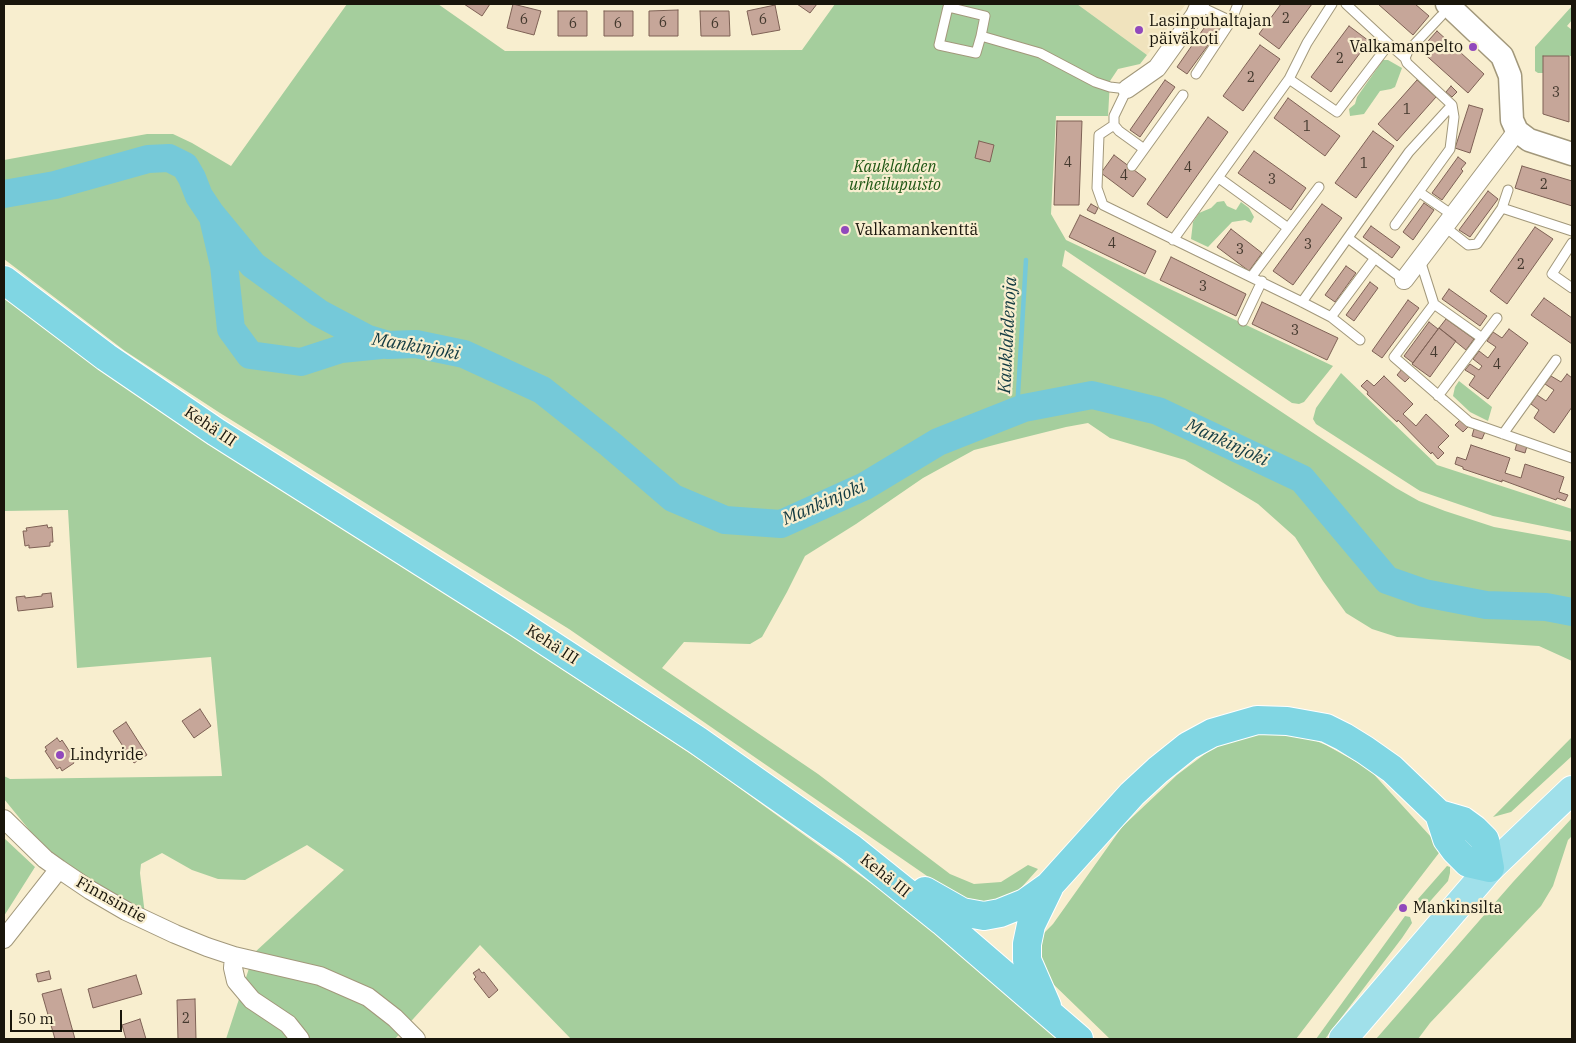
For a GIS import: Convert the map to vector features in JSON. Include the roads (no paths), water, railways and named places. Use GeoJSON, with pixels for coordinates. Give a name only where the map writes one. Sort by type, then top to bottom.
{"type":"FeatureCollection","features":[{"type":"Feature","properties":{"kind":"highway","name":"Kehä III"},"geometry":{"type":"LineString","coordinates":[[4,280],[106,357],[216,432],[518,623],[672,724],[850,848],[942,921],[1079,1039]]}},
{"type":"Feature","properties":{"kind":"highway"},"geometry":{"type":"LineString","coordinates":[[850,848],[962,912],[984,916],[1000,913],[1025,903],[1049,886],[1132,794],[1188,746],[1212,733],[1258,720],[1306,723],[1326,728],[1344,737],[1392,770],[1439,814],[1447,839],[1468,863],[1490,868]]}},
{"type":"Feature","properties":{"kind":"highway"},"geometry":{"type":"LineString","coordinates":[[1049,886],[1031,925],[1027,944],[1027,960],[1032,976],[1052,1015]]}},
{"type":"Feature","properties":{"kind":"main road"},"geometry":{"type":"LineString","coordinates":[[1342,1039],[1490,868],[1572,790]]}},
{"type":"Feature","properties":{"kind":"street"},"geometry":{"type":"LineString","coordinates":[[1127,89],[1157,68],[1195,15],[1200,5]]}},
{"type":"Feature","properties":{"kind":"street"},"geometry":{"type":"LineString","coordinates":[[1444,10],[1502,56],[1510,76],[1512,120],[1517,131],[1529,140],[1572,154]]}},
{"type":"Feature","properties":{"kind":"street"},"geometry":{"type":"LineString","coordinates":[[1404,280],[1450,222],[1517,131]]}},
{"type":"Feature","properties":{"kind":"street","name":"Finnsintie"},"geometry":{"type":"LineString","coordinates":[[4,819],[58,869],[126,911],[175,934],[234,956],[320,976],[368,997],[396,1018],[416,1039]]}},
{"type":"Feature","properties":{"kind":"street"},"geometry":{"type":"LineString","coordinates":[[4,939],[58,869]]}},
{"type":"Feature","properties":{"kind":"street"},"geometry":{"type":"LineString","coordinates":[[234,956],[236,981],[252,1000],[288,1024],[300,1039]]}},
{"type":"Feature","properties":{"kind":"lane"},"geometry":{"type":"LineString","coordinates":[[1196,74],[1231,21],[1238,4]]}},
{"type":"Feature","properties":{"kind":"lane"},"geometry":{"type":"LineString","coordinates":[[1173,240],[1220,178],[1248,135],[1289,79],[1307,43],[1332,4]]}},
{"type":"Feature","properties":{"kind":"lane"},"geometry":{"type":"LineString","coordinates":[[1346,4],[1405,58],[1407,63],[1452,105],[1454,117],[1450,149],[1395,225]]}},
{"type":"Feature","properties":{"kind":"lane"},"geometry":{"type":"LineString","coordinates":[[1200,5],[1231,21]]}},
{"type":"Feature","properties":{"kind":"lane"},"geometry":{"type":"LineString","coordinates":[[948,6],[985,16],[981,36],[976,53],[939,44],[948,6]]}},
{"type":"Feature","properties":{"kind":"lane"},"geometry":{"type":"LineString","coordinates":[[1405,58],[1408,51],[1444,10]]}},
{"type":"Feature","properties":{"kind":"lane"},"geometry":{"type":"LineString","coordinates":[[981,36],[1040,52],[1095,82],[1110,87],[1127,89],[1114,116],[1114,125],[1119,131],[1144,149]]}},
{"type":"Feature","properties":{"kind":"lane"},"geometry":{"type":"LineString","coordinates":[[1289,79],[1337,112],[1389,44]]}},
{"type":"Feature","properties":{"kind":"lane"},"geometry":{"type":"LineString","coordinates":[[1132,166],[1183,95]]}},
{"type":"Feature","properties":{"kind":"lane"},"geometry":{"type":"LineString","coordinates":[[1302,302],[1409,152],[1452,105]]}},
{"type":"Feature","properties":{"kind":"lane"},"geometry":{"type":"LineString","coordinates":[[1114,125],[1099,135],[1097,188],[1103,205],[1252,276],[1331,317],[1360,340]]}},
{"type":"Feature","properties":{"kind":"lane"},"geometry":{"type":"LineString","coordinates":[[1220,178],[1288,228]]}},
{"type":"Feature","properties":{"kind":"lane"},"geometry":{"type":"LineString","coordinates":[[1252,276],[1319,187]]}},
{"type":"Feature","properties":{"kind":"lane"},"geometry":{"type":"LineString","coordinates":[[1418,192],[1450,222],[1468,245],[1477,244],[1502,208],[1508,190]]}},
{"type":"Feature","properties":{"kind":"lane"},"geometry":{"type":"LineString","coordinates":[[1502,208],[1572,231]]}},
{"type":"Feature","properties":{"kind":"lane"},"geometry":{"type":"LineString","coordinates":[[1348,238],[1404,280]]}},
{"type":"Feature","properties":{"kind":"lane"},"geometry":{"type":"LineString","coordinates":[[1572,244],[1552,274],[1572,288]]}},
{"type":"Feature","properties":{"kind":"lane"},"geometry":{"type":"LineString","coordinates":[[1331,317],[1375,258]]}},
{"type":"Feature","properties":{"kind":"lane"},"geometry":{"type":"LineString","coordinates":[[1420,260],[1434,304],[1482,338]]}},
{"type":"Feature","properties":{"kind":"lane"},"geometry":{"type":"LineString","coordinates":[[1242,321],[1262,281]]}},
{"type":"Feature","properties":{"kind":"lane"},"geometry":{"type":"LineString","coordinates":[[1434,304],[1394,357],[1469,422],[1572,458]]}},
{"type":"Feature","properties":{"kind":"lane"},"geometry":{"type":"LineString","coordinates":[[1438,396],[1497,318]]}},
{"type":"Feature","properties":{"kind":"lane"},"geometry":{"type":"LineString","coordinates":[[1503,434],[1556,360]]}},
{"type":"Feature","properties":{"kind":"waterway","name":"Mankinjoki"},"geometry":{"type":"LineString","coordinates":[[4,194],[55,185],[148,159],[169,158],[185,166],[199,196],[211,214],[253,265],[319,313],[368,339],[388,345],[416,344],[464,354],[542,390],[610,444],[673,498],[725,520],[781,524],[865,486],[938,442],[1024,408],[1092,395],[1158,411],[1302,479],[1387,580],[1424,593],[1486,605],[1546,607],[1572,612]]}},
{"type":"Feature","properties":{"kind":"waterway"},"geometry":{"type":"LineString","coordinates":[[214,222],[224,265],[231,329],[250,355],[301,362],[341,349],[381,345]]}},
{"type":"Feature","properties":{"kind":"waterway","name":"Kauklahdenoja"},"geometry":{"type":"LineString","coordinates":[[1017,411],[1026,260]]}},
{"type":"Feature","properties":{"kind":"place","name":"Lasinpuhaltajan päiväkoti"},"geometry":{"type":"Point","coordinates":[1139,30]}},
{"type":"Feature","properties":{"kind":"place","name":"Valkamanpelto"},"geometry":{"type":"Point","coordinates":[1473,47]}},
{"type":"Feature","properties":{"kind":"place","name":"Valkamankenttä"},"geometry":{"type":"Point","coordinates":[845,230]}},
{"type":"Feature","properties":{"kind":"place","name":"Lindyride"},"geometry":{"type":"Point","coordinates":[60,755]}},
{"type":"Feature","properties":{"kind":"place","name":"Mankinsilta"},"geometry":{"type":"Point","coordinates":[1403,908]}},
{"type":"Feature","properties":{"kind":"park label","name":"Kauklahden urheilupuisto"},"geometry":{"type":"Point","coordinates":[895,176]}}]}
